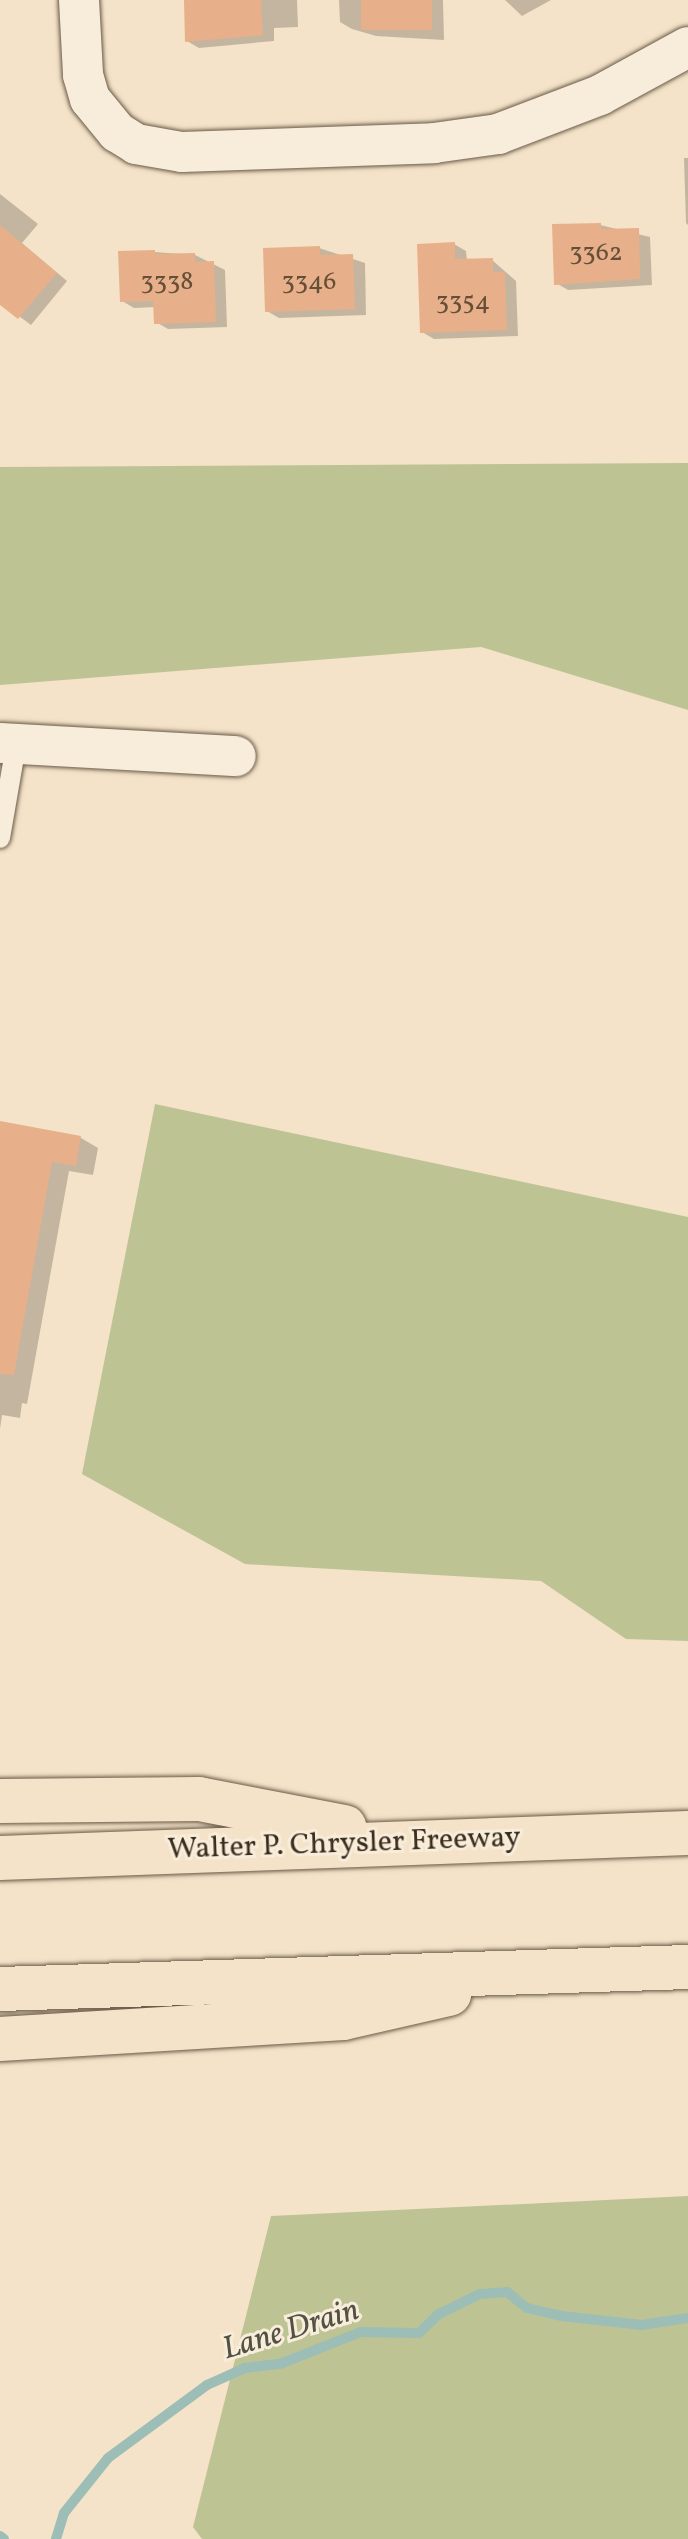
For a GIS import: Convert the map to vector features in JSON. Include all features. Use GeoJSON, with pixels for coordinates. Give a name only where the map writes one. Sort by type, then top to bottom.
{"type":"FeatureCollection","features":[{"type":"Feature","properties":{"kind":"highway"},"geometry":{"type":"LineString","coordinates":[[0,1801],[199,1799],[417,1840]]}},
{"type":"Feature","properties":{"kind":"highway","name":"Walter P. Chrysler Freeway"},"geometry":{"type":"LineString","coordinates":[[0,1858],[417,1840],[688,1833]]}},
{"type":"Feature","properties":{"kind":"highway"},"geometry":{"type":"LineString","coordinates":[[0,1989],[688,1967]]}},
{"type":"Feature","properties":{"kind":"highway"},"geometry":{"type":"LineString","coordinates":[[0,2039],[343,2018],[549,1971]]}},
{"type":"Feature","properties":{"kind":"street"},"geometry":{"type":"LineString","coordinates":[[79,0],[83,75],[90,99],[117,132],[158,150],[434,143],[498,134],[600,95],[688,47]]}},
{"type":"Feature","properties":{"kind":"street"},"geometry":{"type":"LineString","coordinates":[[8,744],[236,756]]}},
{"type":"Feature","properties":{"kind":"lane"},"geometry":{"type":"LineString","coordinates":[[0,838],[8,744]]}},
{"type":"Feature","properties":{"kind":"green space"},"geometry":{"type":"Polygon","coordinates":[[[688,463],[688,710],[481,647],[0,685],[0,467],[688,463]]]}},
{"type":"Feature","properties":{"kind":"green space"},"geometry":{"type":"Polygon","coordinates":[[[155,1104],[688,1217],[688,1641],[626,1639],[541,1581],[245,1564],[82,1474],[155,1104]]]}},
{"type":"Feature","properties":{"kind":"green space"},"geometry":{"type":"Polygon","coordinates":[[[688,2196],[688,2539],[202,2539],[193,2527],[271,2216],[688,2196]]]}},
{"type":"Feature","properties":{"kind":"building"},"geometry":{"type":"Polygon","coordinates":[[[184,0],[261,0],[263,35],[185,42],[184,0]]]}},
{"type":"Feature","properties":{"kind":"building"},"geometry":{"type":"Polygon","coordinates":[[[361,0],[432,0],[432,30],[361,30],[361,0]]]}},
{"type":"Feature","properties":{"kind":"building"},"geometry":{"type":"Polygon","coordinates":[[[601,223],[601,229],[639,228],[640,279],[554,285],[552,224],[601,223]]]}},
{"type":"Feature","properties":{"kind":"building"},"geometry":{"type":"Polygon","coordinates":[[[0,225],[57,273],[18,319],[0,305],[0,225]]]}},
{"type":"Feature","properties":{"kind":"building"},"geometry":{"type":"Polygon","coordinates":[[[455,242],[455,259],[493,258],[493,272],[505,272],[507,330],[420,333],[417,244],[455,242]]]}},
{"type":"Feature","properties":{"kind":"building"},"geometry":{"type":"Polygon","coordinates":[[[320,246],[320,255],[353,254],[355,309],[265,312],[263,248],[320,246]]]}},
{"type":"Feature","properties":{"kind":"building"},"geometry":{"type":"Polygon","coordinates":[[[155,250],[155,254],[195,253],[195,262],[214,261],[216,322],[154,324],[153,301],[120,302],[118,251],[155,250]]]}},
{"type":"Feature","properties":{"kind":"building"},"geometry":{"type":"Polygon","coordinates":[[[0,1121],[81,1136],[76,1166],[52,1162],[14,1375],[0,1374],[0,1121]]]}},
{"type":"Feature","properties":{"kind":"waterway","name":"Lane Drain"},"geometry":{"type":"LineString","coordinates":[[56,2539],[64,2513],[108,2458],[207,2385],[245,2368],[280,2364],[361,2332],[419,2333],[439,2314],[480,2294],[507,2292],[527,2308],[561,2316],[641,2325],[688,2318]]}},
{"type":"Feature","properties":{"kind":"waterway"},"geometry":{"type":"LineString","coordinates":[[0,2536],[4,2539]]}}]}
